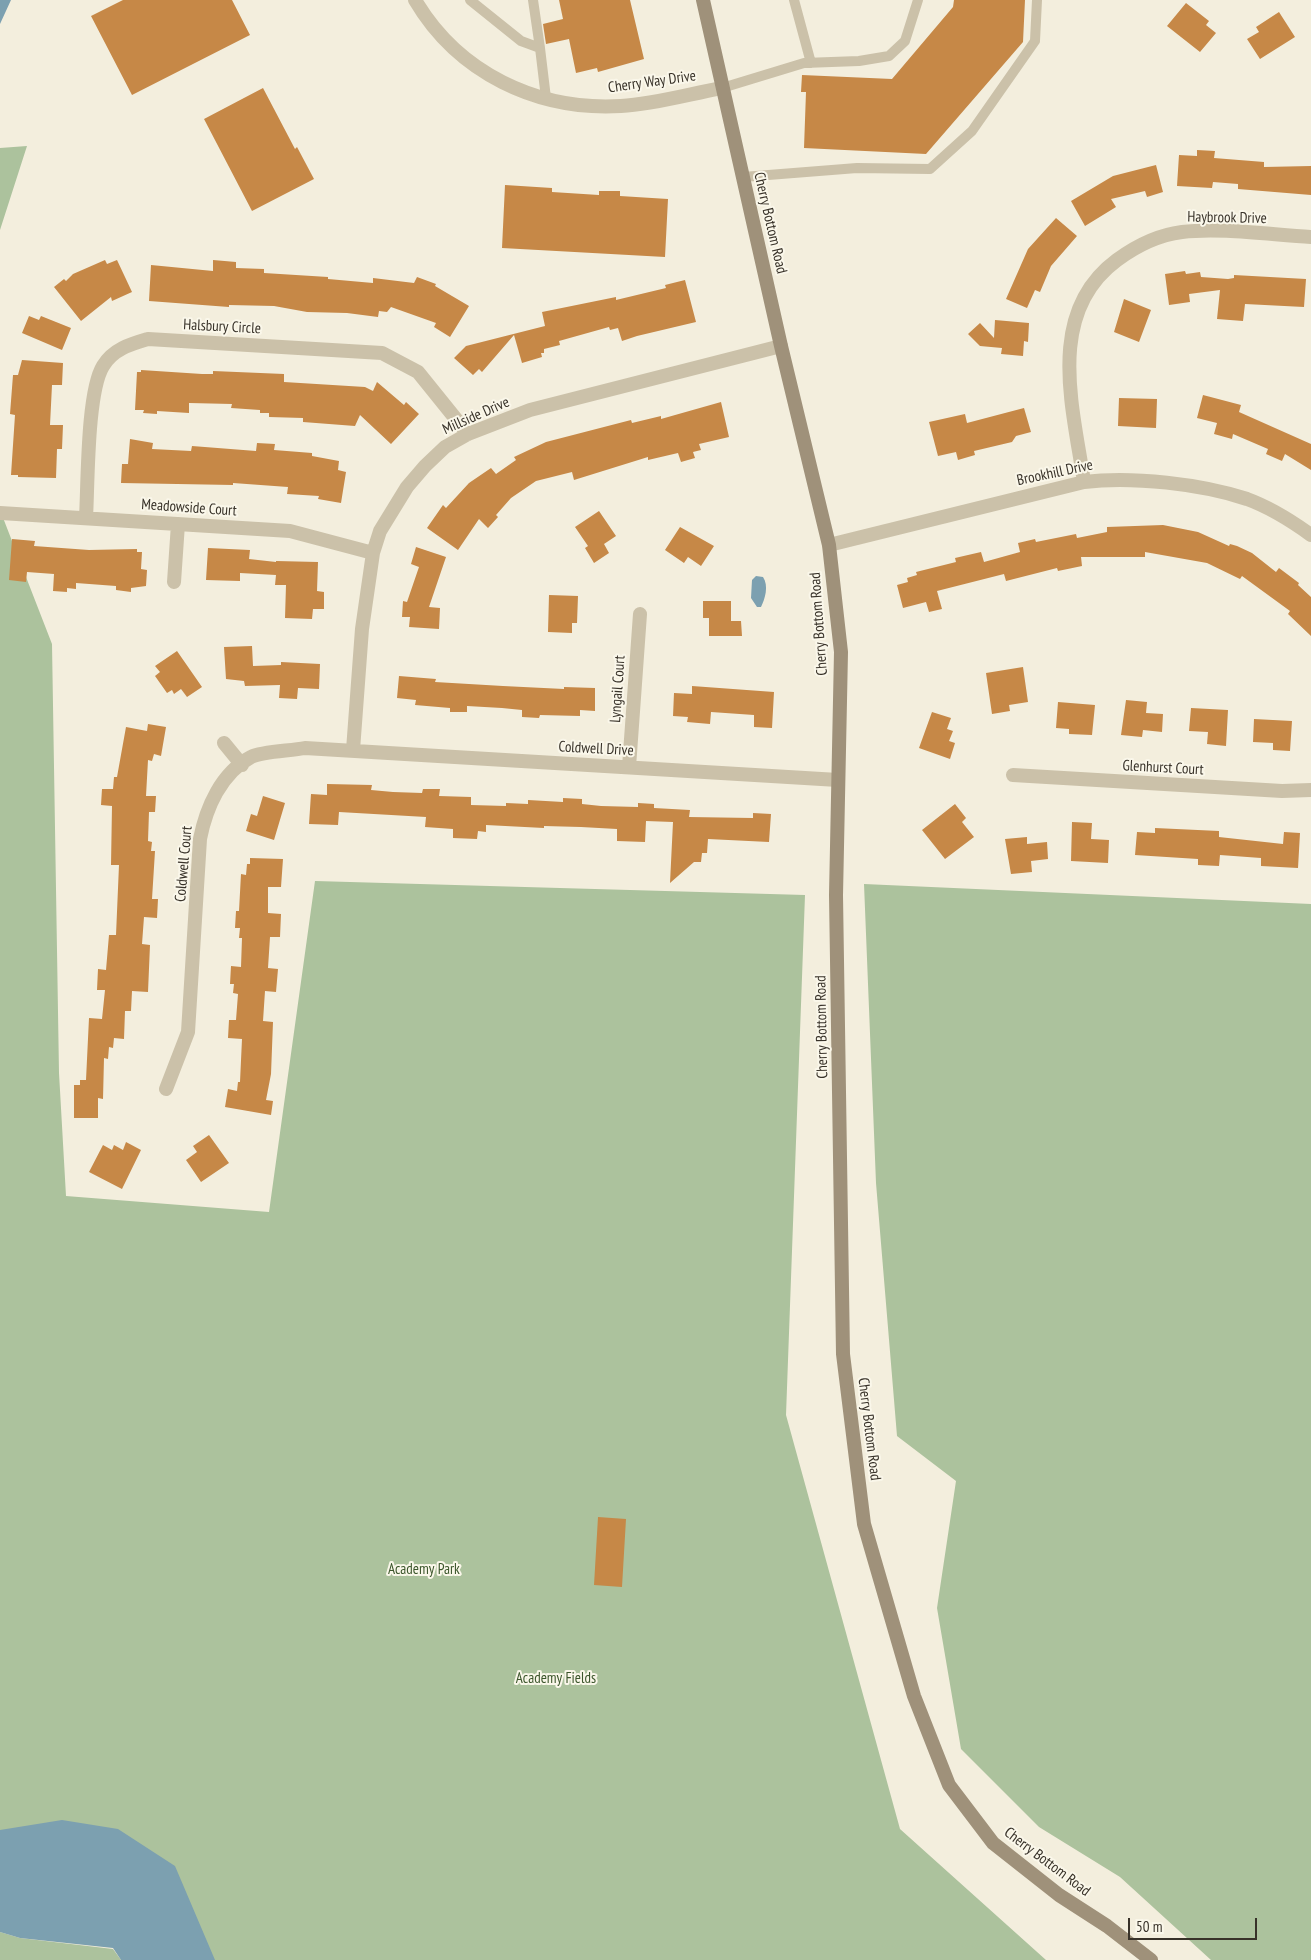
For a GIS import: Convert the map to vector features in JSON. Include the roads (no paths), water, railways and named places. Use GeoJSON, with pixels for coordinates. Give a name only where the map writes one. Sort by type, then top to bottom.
{"type":"FeatureCollection","features":[{"type":"Feature","properties":{"kind":"main road","name":"Cherry Bottom Road"},"geometry":{"type":"LineString","coordinates":[[703,0],[781,346],[829,545],[840,652],[836,919],[843,1354],[864,1524],[914,1696],[949,1785],[993,1843],[1059,1894],[1107,1926],[1151,1960]]}},
{"type":"Feature","properties":{"kind":"street","name":"Cherry Way Drive"},"geometry":{"type":"LineString","coordinates":[[414,0],[448,44],[486,74],[526,94],[620,106],[722,88]]}},
{"type":"Feature","properties":{"kind":"street","name":"Haybrook Drive"},"geometry":{"type":"LineString","coordinates":[[1084,482],[1068,370],[1072,326],[1086,291],[1109,265],[1130,250],[1155,238],[1182,232],[1311,237]]}},
{"type":"Feature","properties":{"kind":"street","name":"Halsbury Circle"},"geometry":{"type":"LineString","coordinates":[[86,518],[94,390],[103,365],[122,347],[148,339],[382,353],[418,372],[468,434]]}},
{"type":"Feature","properties":{"kind":"street","name":"Millside Drive"},"geometry":{"type":"LineString","coordinates":[[353,750],[362,629],[372,553],[380,531],[406,487],[444,447],[468,434],[530,410],[781,346]]}},
{"type":"Feature","properties":{"kind":"street","name":"Brookhill Drive"},"geometry":{"type":"LineString","coordinates":[[829,545],[1084,482],[1110,479],[1178,484],[1248,499],[1298,525],[1311,535]]}},
{"type":"Feature","properties":{"kind":"street","name":"Meadowside Court"},"geometry":{"type":"LineString","coordinates":[[0,513],[290,531],[372,553]]}},
{"type":"Feature","properties":{"kind":"street"},"geometry":{"type":"LineString","coordinates":[[174,582],[178,524]]}},
{"type":"Feature","properties":{"kind":"street","name":"Lyngail Court"},"geometry":{"type":"LineString","coordinates":[[630,767],[640,614]]}},
{"type":"Feature","properties":{"kind":"street"},"geometry":{"type":"LineString","coordinates":[[224,743],[242,765]]}},
{"type":"Feature","properties":{"kind":"street","name":"Coldwell Court"},"geometry":{"type":"LineString","coordinates":[[166,1089],[188,1032],[200,839],[205,814],[224,779],[252,757],[304,748],[353,750]]}},
{"type":"Feature","properties":{"kind":"street","name":"Coldwell Drive"},"geometry":{"type":"LineString","coordinates":[[353,750],[838,780]]}},
{"type":"Feature","properties":{"kind":"street","name":"Glenhurst Court"},"geometry":{"type":"LineString","coordinates":[[1013,775],[1282,791],[1311,790]]}},
{"type":"Feature","properties":{"kind":"lane"},"geometry":{"type":"LineString","coordinates":[[470,0],[521,41],[540,48]]}},
{"type":"Feature","properties":{"kind":"lane"},"geometry":{"type":"LineString","coordinates":[[534,0],[546,98]]}},
{"type":"Feature","properties":{"kind":"lane"},"geometry":{"type":"LineString","coordinates":[[794,0],[811,63]]}},
{"type":"Feature","properties":{"kind":"lane"},"geometry":{"type":"LineString","coordinates":[[722,88],[811,63],[859,61],[889,56],[904,41],[918,0]]}},
{"type":"Feature","properties":{"kind":"lane"},"geometry":{"type":"LineString","coordinates":[[743,177],[857,168],[930,169],[972,131],[1034,41],[1038,0]]}},
{"type":"Feature","properties":{"kind":"water"},"geometry":{"type":"Polygon","coordinates":[[[0,0],[11,0],[0,24],[0,0]]]}},
{"type":"Feature","properties":{"kind":"water"},"geometry":{"type":"Polygon","coordinates":[[[756,576],[763,577],[766,584],[765,596],[761,607],[757,607],[751,598],[752,580],[756,576]]]}},
{"type":"Feature","properties":{"kind":"water"},"geometry":{"type":"Polygon","coordinates":[[[62,1820],[118,1829],[175,1866],[215,1960],[121,1960],[113,1948],[20,1938],[0,1932],[0,1830],[62,1820]]]}},
{"type":"Feature","properties":{"kind":"park label","name":"Academy Park"},"geometry":{"type":"Point","coordinates":[424,1570]}},
{"type":"Feature","properties":{"kind":"park label","name":"Academy Fields"},"geometry":{"type":"Point","coordinates":[556,1679]}}]}
